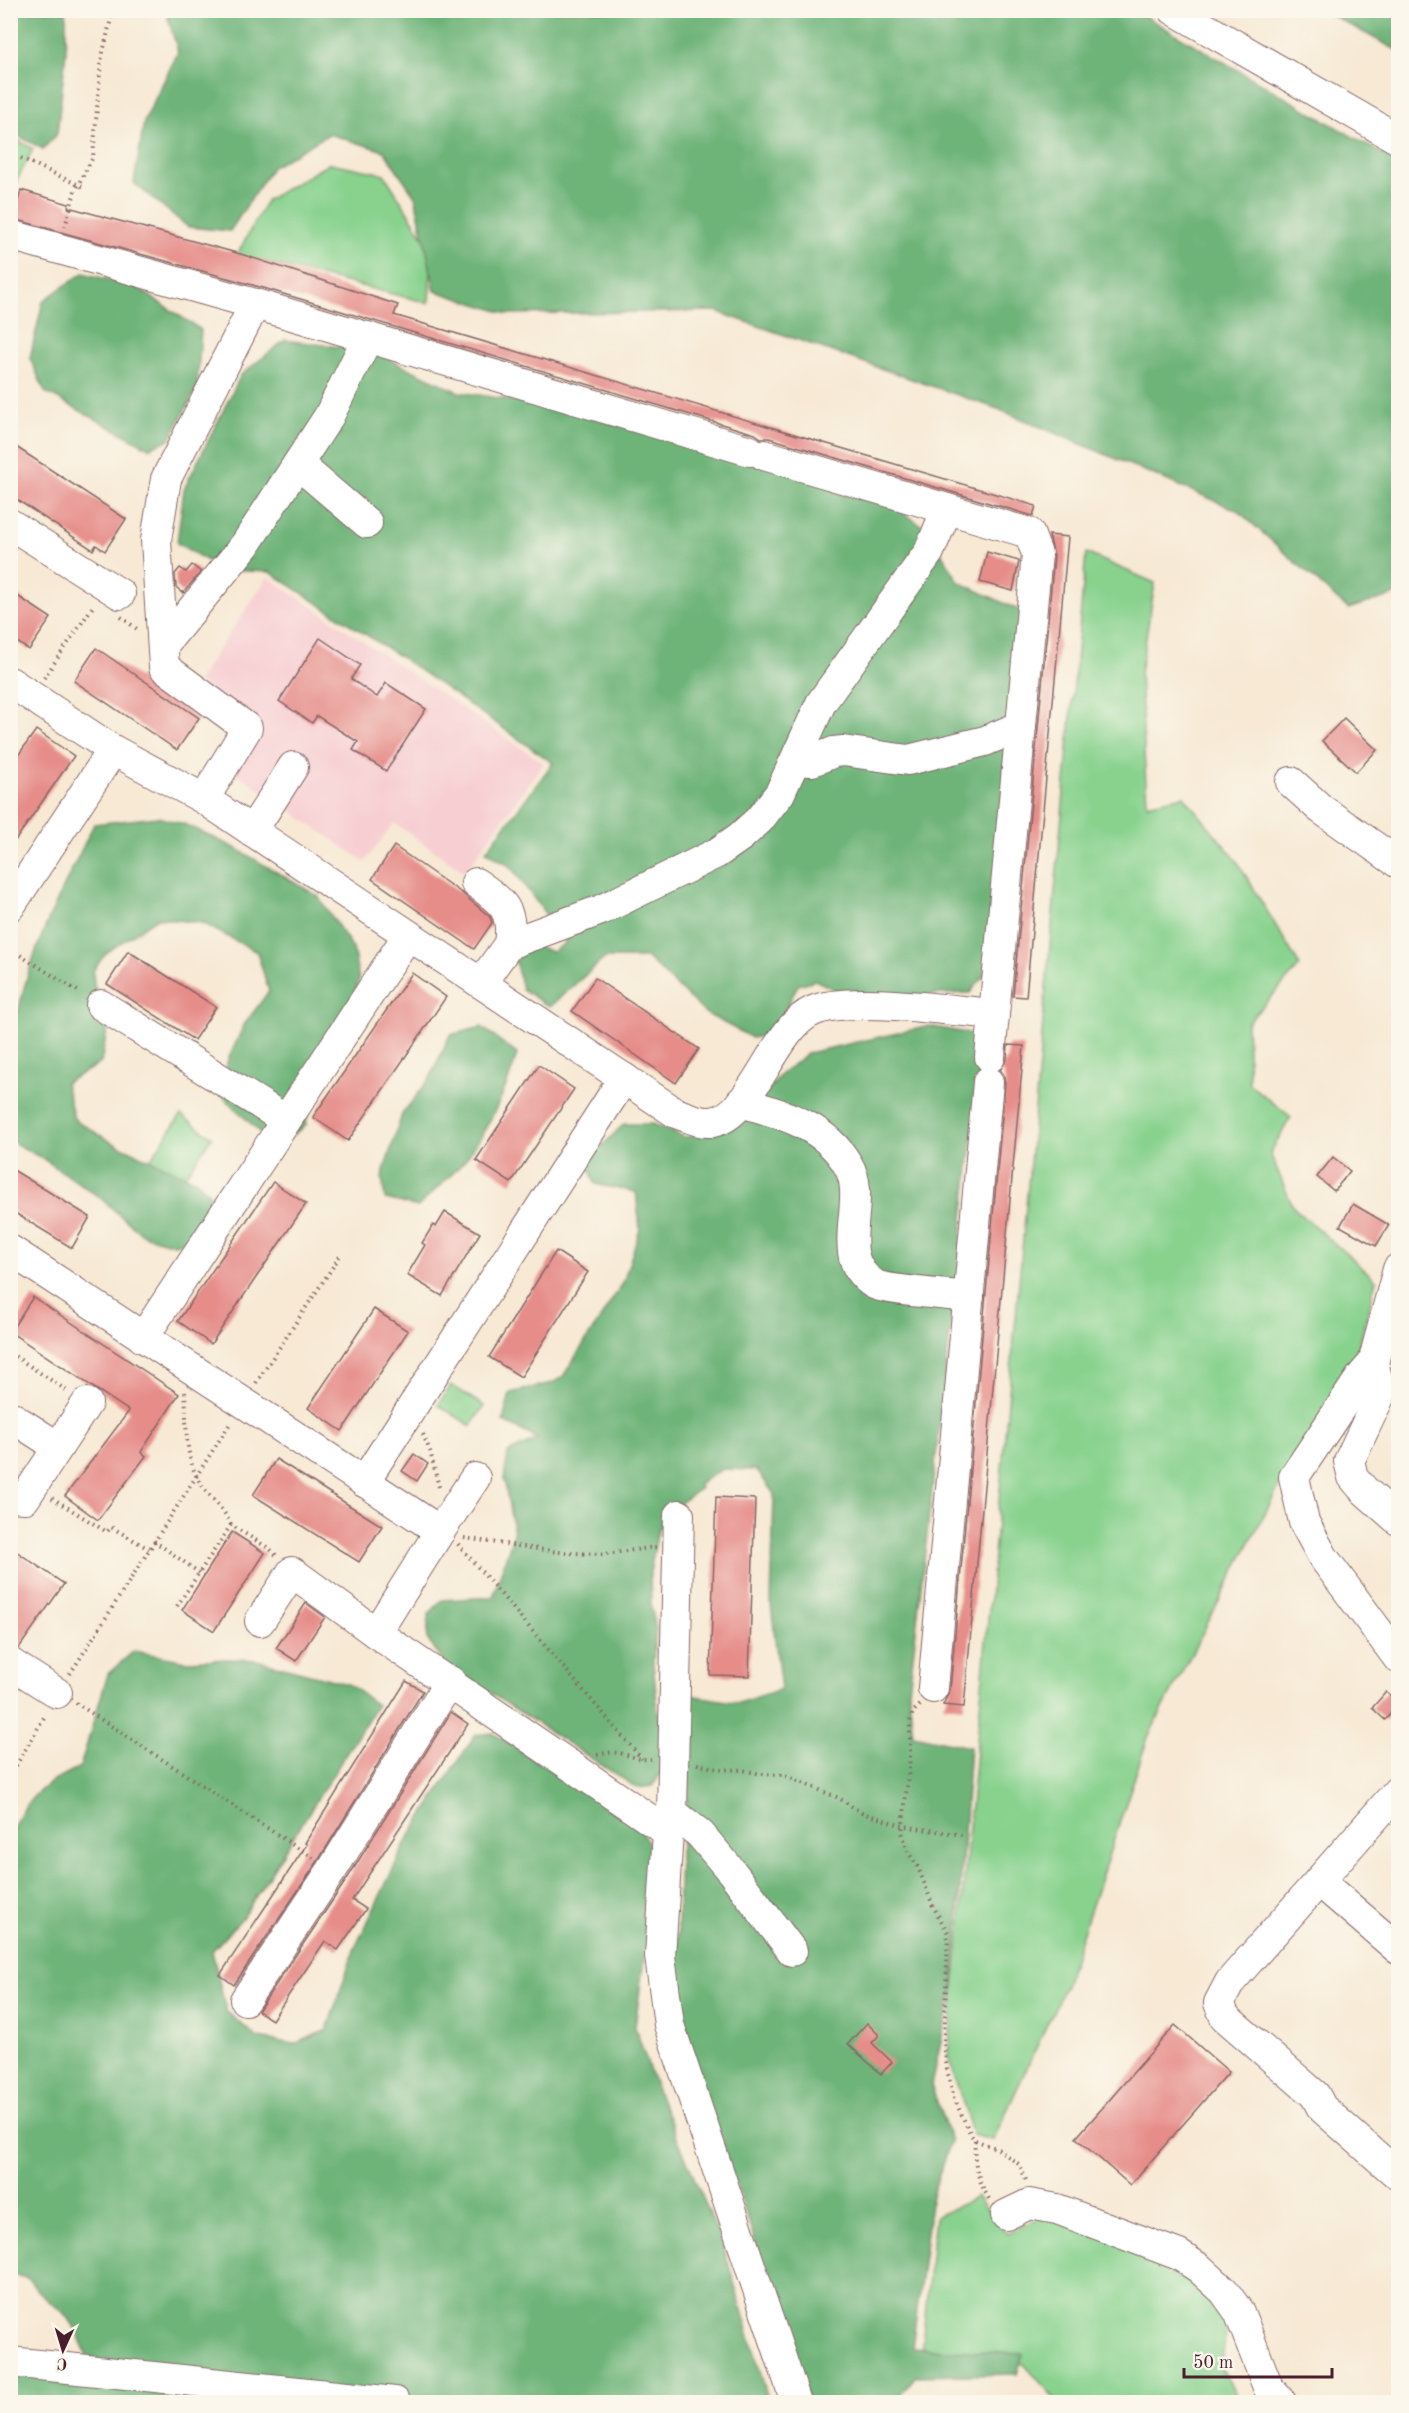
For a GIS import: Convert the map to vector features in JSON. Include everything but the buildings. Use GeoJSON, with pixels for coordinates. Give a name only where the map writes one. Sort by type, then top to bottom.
{"type":"FeatureCollection","features":[{"type":"Feature","properties":{"kind":"street"},"geometry":{"type":"LineString","coordinates":[[1174,10],[1398,139]]}},
{"type":"Feature","properties":{"kind":"street"},"geometry":{"type":"LineString","coordinates":[[10,235],[368,337],[1029,533],[1037,554],[933,1688]]}},
{"type":"Feature","properties":{"kind":"street"},"geometry":{"type":"LineString","coordinates":[[204,799],[247,728],[164,667],[156,540],[166,479],[255,304]]}},
{"type":"Feature","properties":{"kind":"street"},"geometry":{"type":"LineString","coordinates":[[163,645],[245,545],[328,416],[368,337]]}},
{"type":"Feature","properties":{"kind":"street"},"geometry":{"type":"LineString","coordinates":[[298,464],[367,523]]}},
{"type":"Feature","properties":{"kind":"street"},"geometry":{"type":"LineString","coordinates":[[508,944],[601,910],[717,853],[759,820],[780,793],[821,703],[929,552],[947,509]]}},
{"type":"Feature","properties":{"kind":"street"},"geometry":{"type":"LineString","coordinates":[[10,524],[113,590]]}},
{"type":"Feature","properties":{"kind":"street"},"geometry":{"type":"LineString","coordinates":[[21,689],[113,750],[204,799],[676,1113],[712,1122],[729,1116],[741,1102],[792,1026],[813,1011],[841,1005],[868,1005],[994,1014]]}},
{"type":"Feature","properties":{"kind":"street"},"geometry":{"type":"LineString","coordinates":[[796,760],[812,761],[834,752],[843,751],[908,760],[985,741],[1021,726]]}},
{"type":"Feature","properties":{"kind":"street"},"geometry":{"type":"LineString","coordinates":[[10,906],[113,750]]}},
{"type":"Feature","properties":{"kind":"street"},"geometry":{"type":"LineString","coordinates":[[252,831],[293,767]]}},
{"type":"Feature","properties":{"kind":"street"},"geometry":{"type":"LineString","coordinates":[[1291,782],[1321,809],[1398,863]]}},
{"type":"Feature","properties":{"kind":"street"},"geometry":{"type":"LineString","coordinates":[[476,883],[496,898],[506,912],[511,925],[508,944],[481,983]]}},
{"type":"Feature","properties":{"kind":"street"},"geometry":{"type":"LineString","coordinates":[[143,1338],[408,935]]}},
{"type":"Feature","properties":{"kind":"street"},"geometry":{"type":"LineString","coordinates":[[101,1005],[286,1120]]}},
{"type":"Feature","properties":{"kind":"street"},"geometry":{"type":"LineString","coordinates":[[364,1482],[624,1078]]}},
{"type":"Feature","properties":{"kind":"street"},"geometry":{"type":"LineString","coordinates":[[741,1102],[783,1114],[812,1127],[849,1166],[854,1190],[853,1258],[864,1276],[877,1286],[969,1298]]}},
{"type":"Feature","properties":{"kind":"street"},"geometry":{"type":"LineString","coordinates":[[12,1256],[364,1482],[446,1529]]}},
{"type":"Feature","properties":{"kind":"street"},"geometry":{"type":"LineString","coordinates":[[1398,1269],[1373,1363],[1361,1377],[1294,1477],[1304,1522],[1323,1557],[1398,1658]]}},
{"type":"Feature","properties":{"kind":"street"},"geometry":{"type":"LineString","coordinates":[[1373,1363],[1381,1393],[1349,1461],[1353,1477],[1398,1520]]}},
{"type":"Feature","properties":{"kind":"street"},"geometry":{"type":"LineString","coordinates":[[21,1492],[58,1447],[87,1403]]}},
{"type":"Feature","properties":{"kind":"street"},"geometry":{"type":"LineString","coordinates":[[10,1416],[58,1447]]}},
{"type":"Feature","properties":{"kind":"street"},"geometry":{"type":"LineString","coordinates":[[376,1633],[446,1529],[475,1478]]}},
{"type":"Feature","properties":{"kind":"street"},"geometry":{"type":"LineString","coordinates":[[679,1515],[660,1762],[670,1822],[660,1956],[669,2025],[796,2403]]}},
{"type":"Feature","properties":{"kind":"street"},"geometry":{"type":"LineString","coordinates":[[260,1621],[292,1572],[376,1633],[556,1755],[670,1822],[700,1834],[732,1872],[792,1952]]}},
{"type":"Feature","properties":{"kind":"street"},"geometry":{"type":"LineString","coordinates":[[10,1663],[57,1693]]}},
{"type":"Feature","properties":{"kind":"street"},"geometry":{"type":"LineString","coordinates":[[245,2000],[332,1870],[450,1681]]}},
{"type":"Feature","properties":{"kind":"street"},"geometry":{"type":"LineString","coordinates":[[1398,1791],[1230,1982],[1219,2003],[1225,2016],[1316,2095],[1322,2108],[1398,2175]]}},
{"type":"Feature","properties":{"kind":"street"},"geometry":{"type":"LineString","coordinates":[[1319,1881],[1398,1949]]}},
{"type":"Feature","properties":{"kind":"street"},"geometry":{"type":"LineString","coordinates":[[1018,2210],[1057,2209],[1179,2255],[1199,2268],[1224,2291],[1239,2312],[1268,2387],[1281,2403]]}},
{"type":"Feature","properties":{"kind":"street"},"geometry":{"type":"LineString","coordinates":[[10,2362],[395,2403]]}},
{"type":"Feature","properties":{"kind":"path"},"geometry":{"type":"LineString","coordinates":[[59,248],[80,186],[93,157],[101,61],[113,10]]}},
{"type":"Feature","properties":{"kind":"path"},"geometry":{"type":"LineString","coordinates":[[10,153],[80,186]]}},
{"type":"Feature","properties":{"kind":"path"},"geometry":{"type":"LineString","coordinates":[[113,590],[118,614],[131,626],[163,645]]}},
{"type":"Feature","properties":{"kind":"path"},"geometry":{"type":"LineString","coordinates":[[21,689],[113,590]]}},
{"type":"Feature","properties":{"kind":"path"},"geometry":{"type":"LineString","coordinates":[[10,949],[101,1005]]}},
{"type":"Feature","properties":{"kind":"path"},"geometry":{"type":"LineString","coordinates":[[10,1776],[57,1693],[242,1404],[342,1253]]}},
{"type":"Feature","properties":{"kind":"path"},"geometry":{"type":"LineString","coordinates":[[10,1353],[87,1403]]}},
{"type":"Feature","properties":{"kind":"path"},"geometry":{"type":"LineString","coordinates":[[178,1361],[185,1391],[189,1449],[196,1476],[226,1512],[231,1525],[270,1549],[292,1572]]}},
{"type":"Feature","properties":{"kind":"path"},"geometry":{"type":"LineString","coordinates":[[412,1407],[430,1451],[446,1529],[643,1760],[660,1762]]}},
{"type":"Feature","properties":{"kind":"path"},"geometry":{"type":"LineString","coordinates":[[21,1492],[107,1532],[111,1527],[149,1549]]}},
{"type":"Feature","properties":{"kind":"path"},"geometry":{"type":"LineString","coordinates":[[177,1606],[231,1525]]}},
{"type":"Feature","properties":{"kind":"path"},"geometry":{"type":"LineString","coordinates":[[446,1529],[565,1553],[605,1554],[678,1545]]}},
{"type":"Feature","properties":{"kind":"path"},"geometry":{"type":"LineString","coordinates":[[154,1541],[200,1573]]}},
{"type":"Feature","properties":{"kind":"path"},"geometry":{"type":"LineString","coordinates":[[933,1688],[929,1696],[913,1713],[910,1722],[910,1758],[902,1832],[908,1852],[918,1867],[933,1906],[948,1933],[944,2043],[954,2098],[975,2140],[974,2157],[981,2187],[992,2205],[1018,2210],[1027,2181],[1020,2165],[998,2149],[975,2140]]}},
{"type":"Feature","properties":{"kind":"path"},"geometry":{"type":"LineString","coordinates":[[57,1693],[104,1720],[332,1870]]}},
{"type":"Feature","properties":{"kind":"path"},"geometry":{"type":"LineString","coordinates":[[556,1755],[595,1756],[618,1751],[643,1760],[718,1770],[742,1770],[783,1775],[839,1798],[862,1813],[903,1826],[962,1835]]}},
{"type":"Feature","properties":{"kind":"shaded area"},"geometry":{"type":"Polygon","coordinates":[[[268,577],[544,763],[465,872],[394,823],[365,862],[235,772],[263,727],[197,681],[268,577]]]}},
{"type":"Feature","properties":{"kind":"green space"},"geometry":{"type":"Polygon","coordinates":[[[10,11],[66,11],[66,52],[57,134],[43,149],[11,132],[10,11]]]}},
{"type":"Feature","properties":{"kind":"green space"},"geometry":{"type":"Polygon","coordinates":[[[166,11],[1136,11],[1398,163],[1398,594],[1348,609],[1237,510],[998,409],[715,311],[508,314],[435,291],[415,196],[384,151],[329,134],[272,167],[230,231],[188,227],[134,183],[144,122],[178,52],[166,11]]]}},
{"type":"Feature","properties":{"kind":"green space"},"geometry":{"type":"Polygon","coordinates":[[[1324,11],[1398,11],[1398,51],[1324,11]]]}},
{"type":"Feature","properties":{"kind":"green space"},"geometry":{"type":"Polygon","coordinates":[[[10,136],[33,149],[14,186],[11,185],[10,136]]]}},
{"type":"Feature","properties":{"kind":"green space"},"geometry":{"type":"Polygon","coordinates":[[[330,163],[384,174],[432,251],[429,303],[237,255],[267,200],[330,163]]]}},
{"type":"Feature","properties":{"kind":"green space"},"geometry":{"type":"Polygon","coordinates":[[[83,273],[136,287],[201,330],[197,388],[170,439],[149,448],[45,392],[30,358],[43,301],[83,273]]]}},
{"type":"Feature","properties":{"kind":"green space"},"geometry":{"type":"Polygon","coordinates":[[[285,340],[371,351],[459,392],[545,405],[881,497],[927,529],[959,582],[1025,613],[992,965],[970,993],[852,998],[815,980],[798,985],[773,1033],[752,1038],[705,1013],[647,958],[605,958],[549,1007],[522,989],[515,960],[534,945],[552,952],[566,942],[511,867],[486,851],[553,763],[399,656],[270,572],[223,570],[177,543],[184,489],[241,375],[285,340]]]}},
{"type":"Feature","properties":{"kind":"green space"},"geometry":{"type":"Polygon","coordinates":[[[1086,553],[1155,583],[1140,673],[1147,804],[1184,796],[1237,861],[1300,966],[1247,1023],[1249,1084],[1291,1117],[1270,1153],[1293,1207],[1376,1280],[1349,1377],[1286,1473],[1148,1737],[1065,1986],[993,2140],[973,2135],[948,2056],[1086,553]]]}},
{"type":"Feature","properties":{"kind":"green space"},"geometry":{"type":"Polygon","coordinates":[[[158,817],[187,825],[235,848],[318,896],[353,948],[359,980],[338,1036],[310,1089],[306,1125],[286,1140],[265,1137],[222,1096],[227,1062],[244,1025],[269,991],[257,952],[202,923],[157,918],[105,954],[93,971],[94,984],[108,1025],[101,1063],[65,1083],[74,1119],[111,1142],[197,1181],[211,1196],[209,1219],[199,1237],[174,1244],[143,1235],[99,1197],[45,1160],[11,1141],[10,1013],[18,1013],[31,964],[50,916],[94,824],[158,817]]]}},
{"type":"Feature","properties":{"kind":"green space"},"geometry":{"type":"Polygon","coordinates":[[[929,1026],[984,1036],[909,1692],[913,1735],[970,1747],[953,1989],[931,2085],[951,2141],[932,2195],[912,2348],[1023,2354],[1017,2374],[916,2376],[894,2402],[809,2402],[706,2095],[676,1997],[680,1851],[689,1786],[683,1694],[739,1703],[781,1689],[771,1604],[774,1494],[757,1470],[723,1469],[699,1483],[700,1489],[669,1510],[658,1530],[650,1572],[651,1607],[656,1628],[653,1663],[658,1712],[666,1735],[667,1766],[652,1786],[637,1788],[445,1664],[427,1639],[429,1614],[442,1600],[493,1597],[514,1533],[504,1479],[508,1453],[538,1439],[503,1421],[510,1393],[552,1383],[562,1378],[623,1283],[640,1229],[636,1192],[595,1184],[587,1161],[624,1124],[654,1124],[684,1137],[714,1134],[748,1116],[780,1075],[808,1053],[929,1026]]]}},
{"type":"Feature","properties":{"kind":"green space"},"geometry":{"type":"Polygon","coordinates":[[[482,1027],[517,1054],[488,1124],[465,1160],[418,1207],[385,1199],[382,1177],[402,1114],[429,1080],[450,1035],[482,1027]]]}},
{"type":"Feature","properties":{"kind":"green space"},"geometry":{"type":"Polygon","coordinates":[[[181,1115],[212,1137],[180,1183],[149,1161],[181,1115]]]}},
{"type":"Feature","properties":{"kind":"green space"},"geometry":{"type":"Polygon","coordinates":[[[451,1385],[484,1406],[471,1426],[438,1405],[451,1385]]]}},
{"type":"Feature","properties":{"kind":"green space"},"geometry":{"type":"Polygon","coordinates":[[[134,1651],[186,1661],[256,1660],[348,1684],[377,1705],[242,1918],[212,1951],[226,2011],[258,2038],[294,2044],[327,2030],[354,1950],[407,1840],[475,1735],[493,1733],[639,1827],[657,1859],[635,2027],[654,2083],[723,2245],[769,2402],[11,2402],[11,2372],[94,2381],[80,2338],[66,2315],[41,2294],[29,2279],[11,2273],[10,1840],[21,1813],[28,1803],[55,1780],[80,1767],[108,1674],[134,1651]]]}},
{"type":"Feature","properties":{"kind":"green space"},"geometry":{"type":"Polygon","coordinates":[[[977,2197],[1007,2233],[1047,2214],[1164,2256],[1200,2282],[1228,2316],[1221,2369],[1238,2396],[1252,2402],[1058,2402],[1024,2364],[921,2355],[935,2217],[977,2197]]]}}]}
